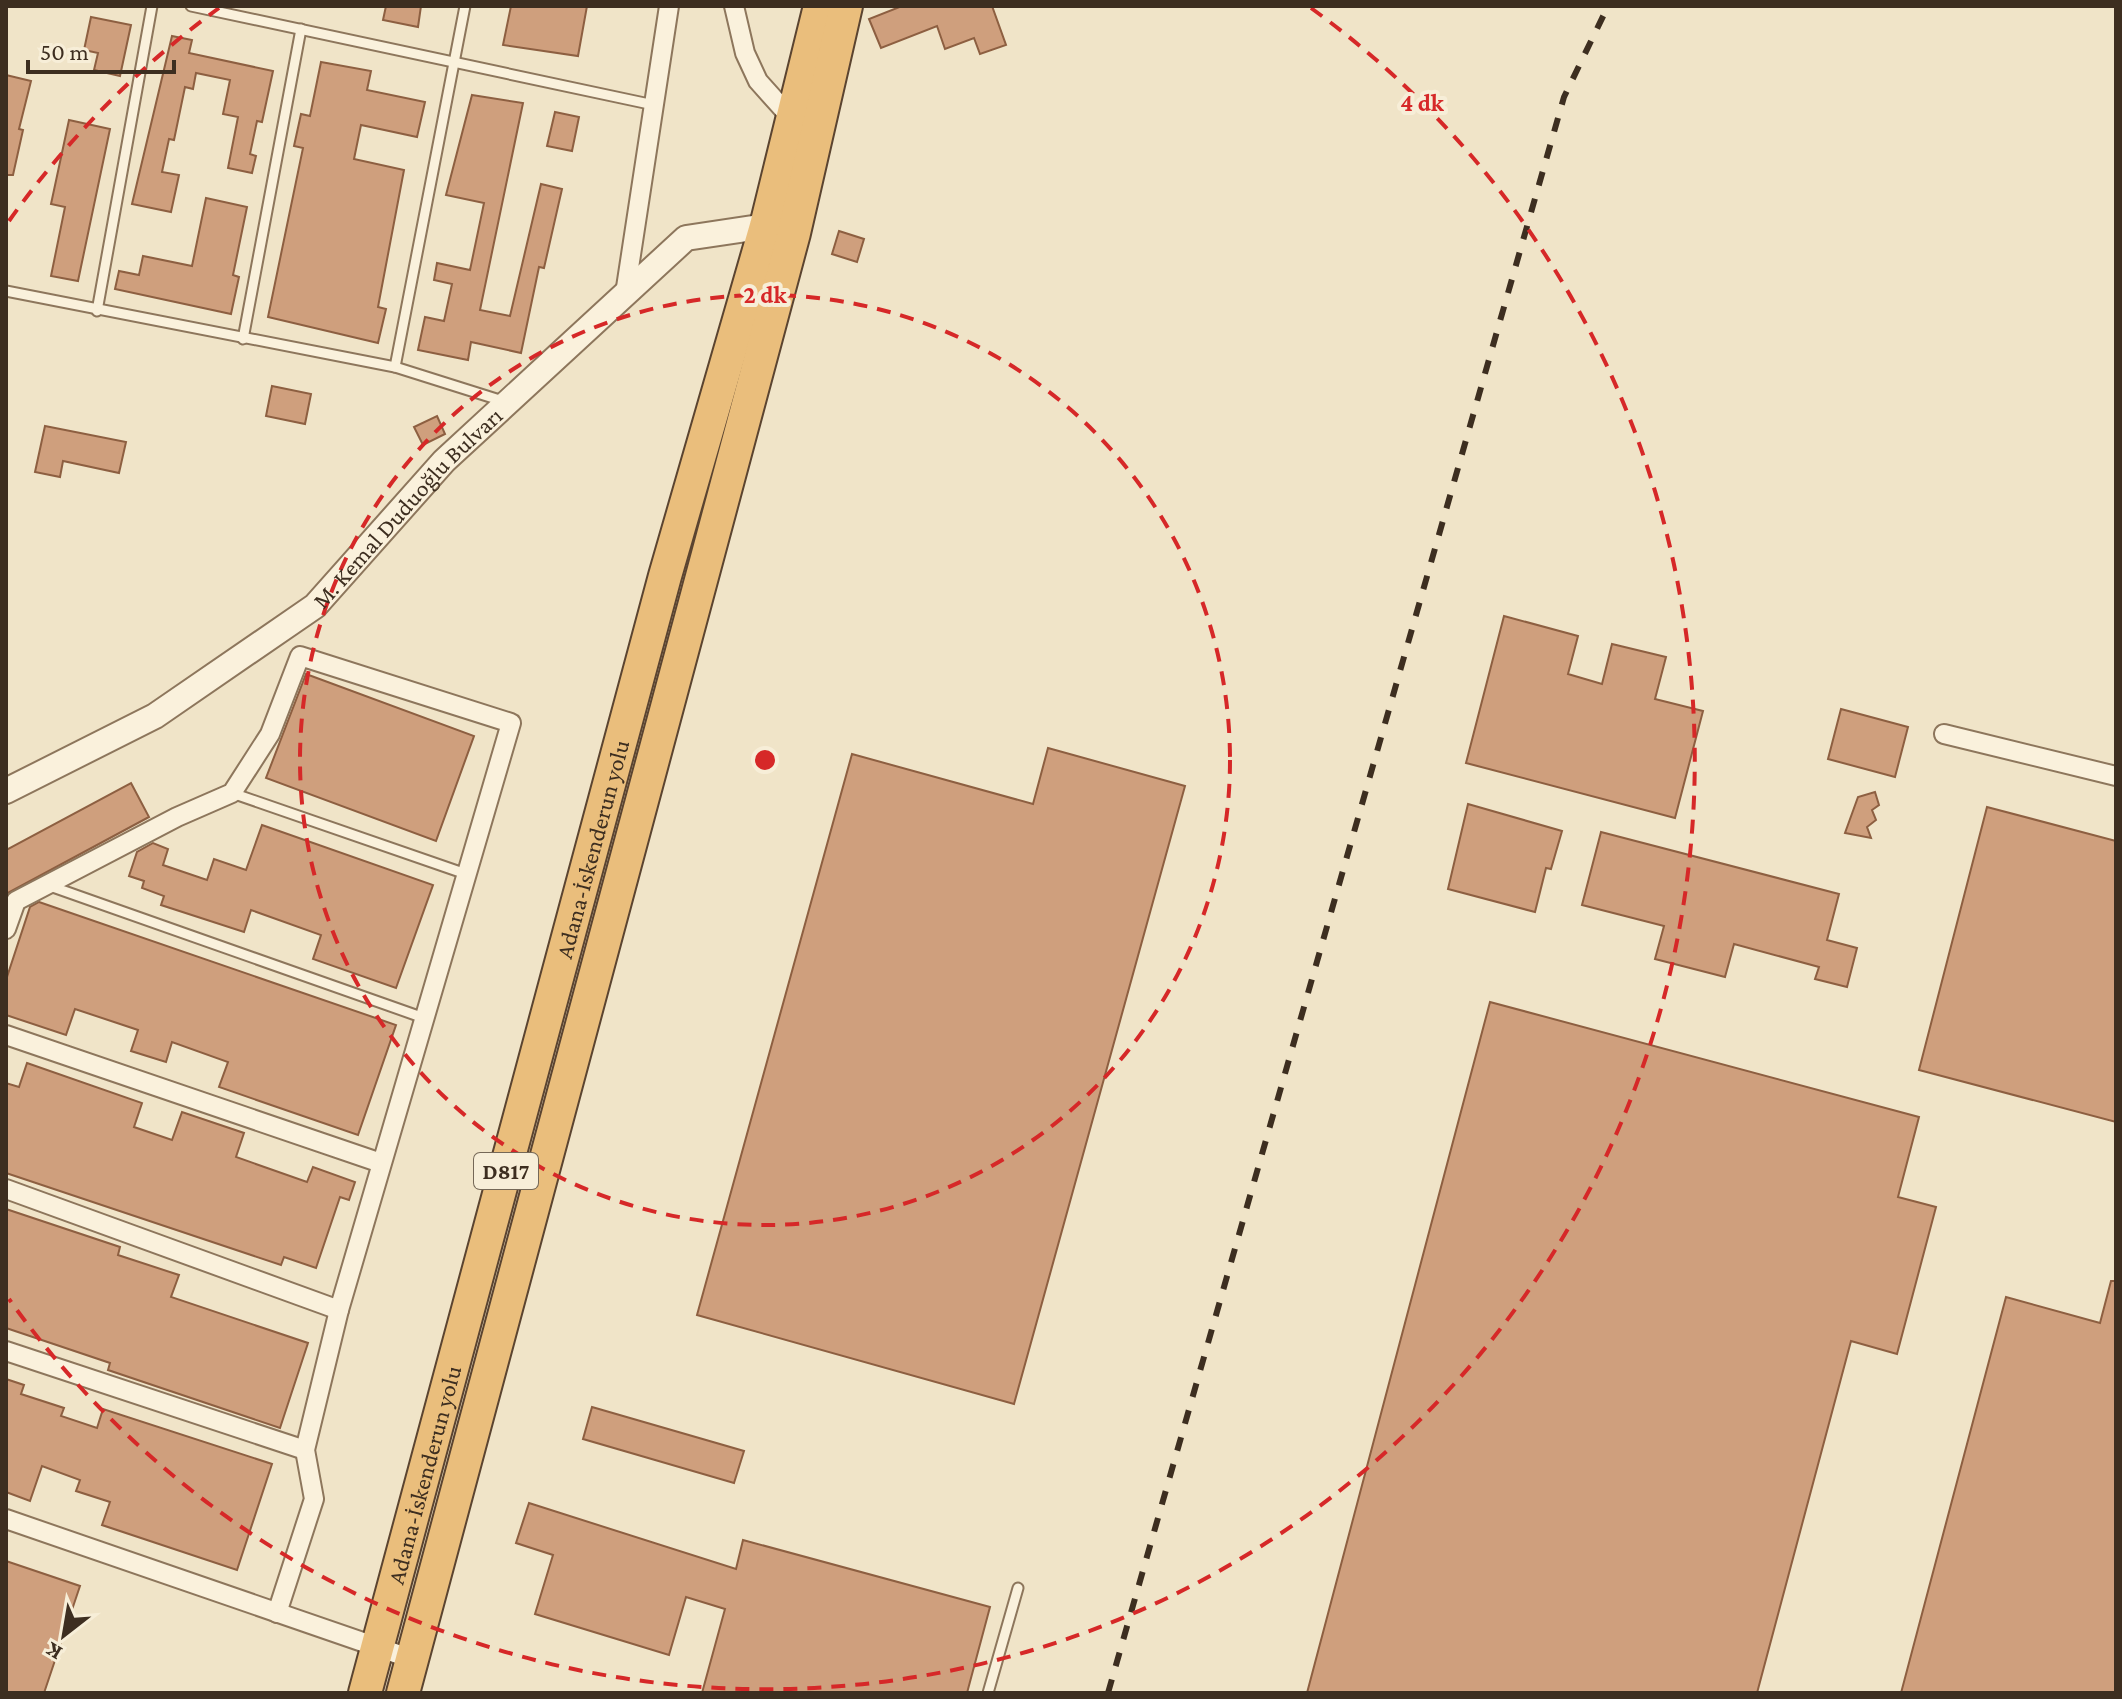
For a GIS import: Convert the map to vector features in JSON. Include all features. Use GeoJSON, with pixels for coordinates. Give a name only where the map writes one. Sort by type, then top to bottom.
{"type":"FeatureCollection","features":[{"type":"Feature","properties":{"kind":"highway","name":"Adana-İskenderun yolu"},"geometry":{"type":"LineString","coordinates":[[365,1693],[665,576],[780,230],[793,120],[820,6]]}},
{"type":"Feature","properties":{"kind":"highway","name":"D817"},"geometry":{"type":"LineString","coordinates":[[403,1693],[700,588],[780,230],[846,6]]}},
{"type":"Feature","properties":{"kind":"street"},"geometry":{"type":"LineString","coordinates":[[625,294],[669,6]]}},
{"type":"Feature","properties":{"kind":"street"},"geometry":{"type":"LineString","coordinates":[[734,6],[745,53],[758,81],[793,120]]}},
{"type":"Feature","properties":{"kind":"street","name":"M. Kemal Duduoğlu Bulvarı"},"geometry":{"type":"LineString","coordinates":[[6,791],[155,716],[315,606],[444,461],[686,238],[780,230]]}},
{"type":"Feature","properties":{"kind":"street"},"geometry":{"type":"LineString","coordinates":[[6,929],[16,901],[177,817],[232,793],[270,734],[300,656],[511,723],[339,1310],[305,1450],[314,1499],[277,1613]]}},
{"type":"Feature","properties":{"kind":"street"},"geometry":{"type":"LineString","coordinates":[[1944,734],[2116,776]]}},
{"type":"Feature","properties":{"kind":"street"},"geometry":{"type":"LineString","coordinates":[[6,1035],[381,1163]]}},
{"type":"Feature","properties":{"kind":"street"},"geometry":{"type":"LineString","coordinates":[[6,1189],[339,1310]]}},
{"type":"Feature","properties":{"kind":"street"},"geometry":{"type":"LineString","coordinates":[[6,1351],[305,1450]]}},
{"type":"Feature","properties":{"kind":"street"},"geometry":{"type":"LineString","coordinates":[[6,1519],[412,1659]]}},
{"type":"Feature","properties":{"kind":"lane"},"geometry":{"type":"LineString","coordinates":[[97,311],[152,6]]}},
{"type":"Feature","properties":{"kind":"lane"},"geometry":{"type":"LineString","coordinates":[[191,6],[654,105]]}},
{"type":"Feature","properties":{"kind":"lane"},"geometry":{"type":"LineString","coordinates":[[395,367],[465,6]]}},
{"type":"Feature","properties":{"kind":"lane"},"geometry":{"type":"LineString","coordinates":[[243,339],[301,29]]}},
{"type":"Feature","properties":{"kind":"lane"},"geometry":{"type":"LineString","coordinates":[[6,291],[395,367],[507,403]]}},
{"type":"Feature","properties":{"kind":"lane"},"geometry":{"type":"LineString","coordinates":[[232,793],[466,874]]}},
{"type":"Feature","properties":{"kind":"lane"},"geometry":{"type":"LineString","coordinates":[[48,886],[424,1018]]}},
{"type":"Feature","properties":{"kind":"lane"},"geometry":{"type":"LineString","coordinates":[[988,1693],[1018,1588]]}},
{"type":"Feature","properties":{"kind":"building"},"geometry":{"type":"Polygon","coordinates":[[[386,6],[421,6],[418,27],[383,20],[386,6]]]}},
{"type":"Feature","properties":{"kind":"building"},"geometry":{"type":"Polygon","coordinates":[[[511,6],[587,6],[578,56],[503,45],[511,6]]]}},
{"type":"Feature","properties":{"kind":"building"},"geometry":{"type":"Polygon","coordinates":[[[902,6],[992,6],[1006,45],[980,54],[974,38],[945,49],[937,26],[881,48],[869,19],[902,6]]]}},
{"type":"Feature","properties":{"kind":"building"},"geometry":{"type":"Polygon","coordinates":[[[91,17],[131,25],[120,76],[94,70],[98,53],[84,50],[91,17]]]}},
{"type":"Feature","properties":{"kind":"building"},"geometry":{"type":"Polygon","coordinates":[[[172,36],[192,40],[189,53],[273,71],[262,122],[257,121],[250,154],[256,156],[252,173],[228,168],[238,117],[223,114],[230,80],[196,73],[193,89],[185,87],[174,140],[169,139],[162,172],[179,175],[171,212],[132,204],[172,36]]]}},
{"type":"Feature","properties":{"kind":"building"},"geometry":{"type":"Polygon","coordinates":[[[321,62],[371,71],[367,90],[425,102],[417,137],[361,125],[354,159],[404,170],[378,307],[386,309],[378,343],[268,317],[303,148],[294,146],[301,114],[310,116],[321,62]]]}},
{"type":"Feature","properties":{"kind":"building"},"geometry":{"type":"Polygon","coordinates":[[[6,75],[31,81],[19,129],[23,130],[13,175],[6,175],[6,75]]]}},
{"type":"Feature","properties":{"kind":"building"},"geometry":{"type":"Polygon","coordinates":[[[472,95],[523,103],[480,310],[510,316],[541,184],[562,189],[544,268],[539,267],[521,353],[471,342],[468,360],[418,350],[425,317],[444,321],[452,284],[434,280],[437,263],[470,270],[484,203],[446,195],[472,95]]]}},
{"type":"Feature","properties":{"kind":"building"},"geometry":{"type":"Polygon","coordinates":[[[555,112],[579,117],[572,151],[547,146],[555,112]]]}},
{"type":"Feature","properties":{"kind":"building"},"geometry":{"type":"Polygon","coordinates":[[[69,120],[110,129],[78,281],[51,276],[65,207],[51,204],[69,120]]]}},
{"type":"Feature","properties":{"kind":"building"},"geometry":{"type":"Polygon","coordinates":[[[206,198],[247,207],[233,275],[239,277],[231,314],[115,289],[119,271],[139,275],[143,256],[192,266],[206,198]]]}},
{"type":"Feature","properties":{"kind":"building"},"geometry":{"type":"Polygon","coordinates":[[[839,231],[864,239],[857,262],[832,254],[839,231]]]}},
{"type":"Feature","properties":{"kind":"building"},"geometry":{"type":"Polygon","coordinates":[[[272,386],[311,394],[305,424],[266,416],[272,386]]]}},
{"type":"Feature","properties":{"kind":"building"},"geometry":{"type":"Polygon","coordinates":[[[437,416],[445,434],[423,445],[414,427],[437,416]]]}},
{"type":"Feature","properties":{"kind":"building"},"geometry":{"type":"Polygon","coordinates":[[[45,426],[126,442],[119,473],[63,461],[60,477],[35,472],[45,426]]]}},
{"type":"Feature","properties":{"kind":"building"},"geometry":{"type":"Polygon","coordinates":[[[1504,616],[1578,636],[1568,674],[1602,684],[1612,644],[1666,657],[1655,699],[1703,711],[1675,818],[1466,763],[1504,616]]]}},
{"type":"Feature","properties":{"kind":"building"},"geometry":{"type":"Polygon","coordinates":[[[306,674],[474,736],[436,841],[266,778],[306,674]]]}},
{"type":"Feature","properties":{"kind":"building"},"geometry":{"type":"Polygon","coordinates":[[[1841,709],[1908,727],[1895,777],[1828,759],[1841,709]]]}},
{"type":"Feature","properties":{"kind":"building"},"geometry":{"type":"Polygon","coordinates":[[[1048,748],[1185,786],[1014,1404],[697,1315],[852,754],[1033,804],[1048,748]]]}},
{"type":"Feature","properties":{"kind":"building"},"geometry":{"type":"Polygon","coordinates":[[[131,783],[149,817],[6,894],[6,850],[131,783]]]}},
{"type":"Feature","properties":{"kind":"building"},"geometry":{"type":"Polygon","coordinates":[[[1875,792],[1879,805],[1872,810],[1876,820],[1867,827],[1871,838],[1845,833],[1858,797],[1875,792]]]}},
{"type":"Feature","properties":{"kind":"building"},"geometry":{"type":"Polygon","coordinates":[[[1468,804],[1562,831],[1551,869],[1546,868],[1535,912],[1448,889],[1468,804]]]}},
{"type":"Feature","properties":{"kind":"building"},"geometry":{"type":"Polygon","coordinates":[[[1987,807],[2116,841],[2116,1122],[1919,1070],[1987,807]]]}},
{"type":"Feature","properties":{"kind":"building"},"geometry":{"type":"Polygon","coordinates":[[[262,825],[433,885],[396,988],[313,959],[321,935],[251,910],[244,932],[161,905],[164,896],[142,888],[144,881],[129,876],[137,852],[153,843],[168,849],[163,865],[207,880],[214,859],[246,870],[262,825]]]}},
{"type":"Feature","properties":{"kind":"building"},"geometry":{"type":"Polygon","coordinates":[[[1601,832],[1839,894],[1827,940],[1857,948],[1847,987],[1815,979],[1819,967],[1734,944],[1725,977],[1655,959],[1664,926],[1582,905],[1601,832]]]}},
{"type":"Feature","properties":{"kind":"building"},"geometry":{"type":"Polygon","coordinates":[[[39,902],[396,1025],[358,1135],[219,1087],[228,1062],[172,1042],[166,1062],[131,1051],[138,1030],[75,1009],[66,1035],[6,1015],[6,980],[30,907],[39,902]]]}},
{"type":"Feature","properties":{"kind":"building"},"geometry":{"type":"Polygon","coordinates":[[[1490,1002],[1919,1117],[1898,1197],[1936,1207],[1897,1354],[1851,1341],[1757,1693],[1307,1693],[1490,1002]]]}},
{"type":"Feature","properties":{"kind":"building"},"geometry":{"type":"Polygon","coordinates":[[[27,1063],[142,1103],[134,1127],[172,1140],[182,1112],[244,1133],[236,1157],[307,1182],[313,1167],[355,1182],[349,1200],[340,1197],[316,1268],[284,1257],[281,1265],[6,1173],[6,1083],[19,1087],[27,1063]]]}},
{"type":"Feature","properties":{"kind":"building"},"geometry":{"type":"Polygon","coordinates":[[[6,1209],[120,1247],[118,1255],[179,1275],[171,1297],[308,1343],[280,1428],[108,1370],[110,1363],[6,1328],[6,1209]]]}},
{"type":"Feature","properties":{"kind":"building"},"geometry":{"type":"Polygon","coordinates":[[[2111,1281],[2116,1281],[2116,1693],[1901,1693],[2006,1297],[2100,1323],[2111,1281]]]}},
{"type":"Feature","properties":{"kind":"building"},"geometry":{"type":"Polygon","coordinates":[[[6,1379],[24,1385],[21,1394],[64,1408],[61,1416],[97,1428],[103,1409],[272,1464],[237,1570],[102,1525],[110,1502],[76,1491],[80,1480],[42,1466],[30,1501],[6,1492],[6,1379]]]}},
{"type":"Feature","properties":{"kind":"building"},"geometry":{"type":"Polygon","coordinates":[[[592,1407],[744,1451],[734,1483],[583,1439],[592,1407]]]}},
{"type":"Feature","properties":{"kind":"building"},"geometry":{"type":"Polygon","coordinates":[[[529,1503],[736,1569],[743,1540],[990,1607],[967,1693],[702,1693],[725,1609],[686,1597],[669,1655],[535,1614],[553,1555],[516,1543],[529,1503]]]}},
{"type":"Feature","properties":{"kind":"building"},"geometry":{"type":"Polygon","coordinates":[[[6,1561],[80,1586],[44,1693],[6,1693],[6,1561]]]}},
{"type":"Feature","properties":{"kind":"railway"},"geometry":{"type":"LineString","coordinates":[[1108,1693],[1564,97],[1608,6]]}}]}
